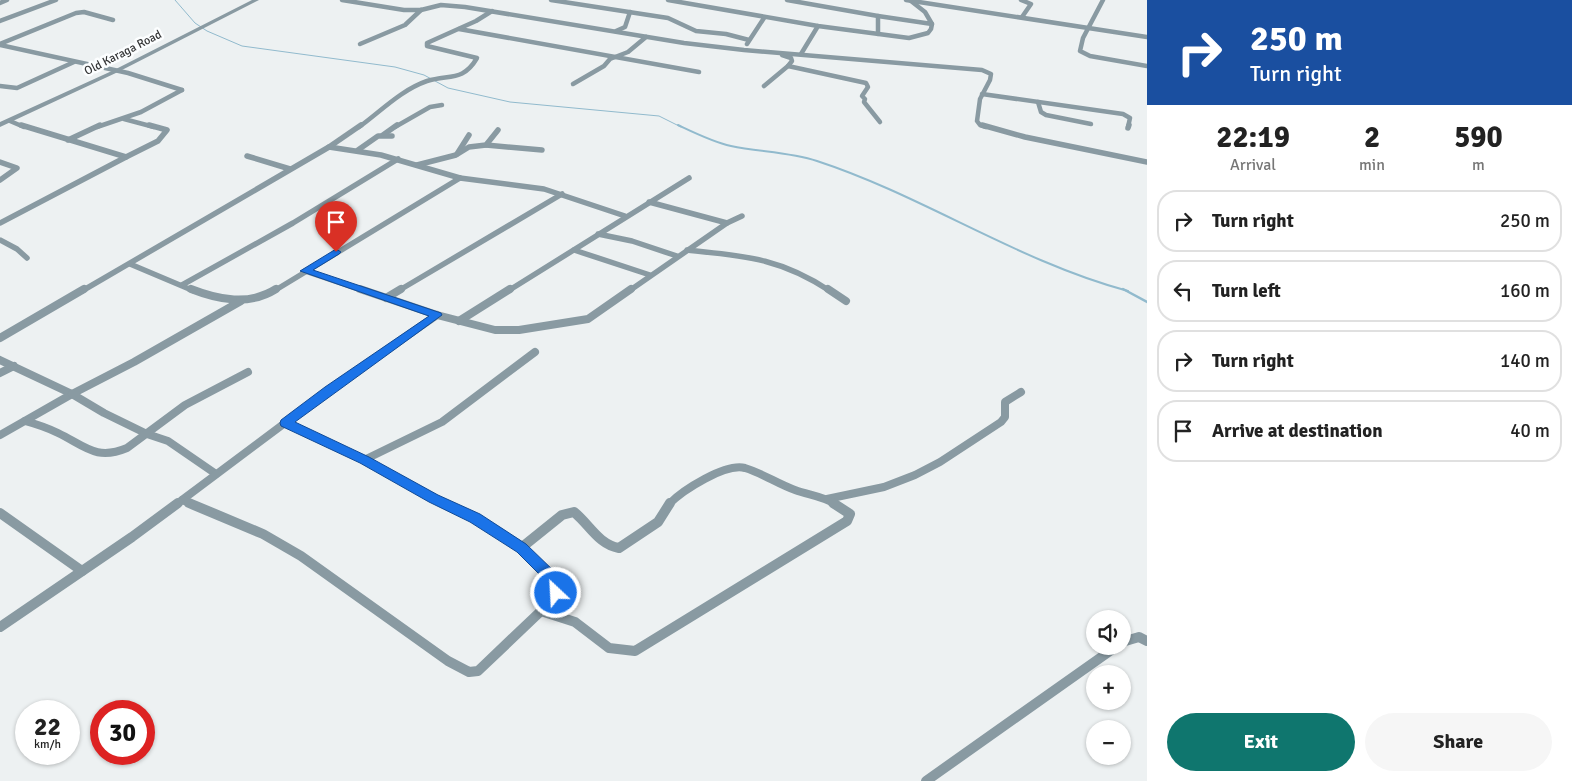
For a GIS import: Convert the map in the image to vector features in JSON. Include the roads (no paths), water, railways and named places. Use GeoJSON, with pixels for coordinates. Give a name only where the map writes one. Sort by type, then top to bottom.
{"type":"FeatureCollection","features":[{"type":"Feature","properties":{"kind":"street"},"geometry":{"type":"LineString","coordinates":[[0,3],[7,0]]}},
{"type":"Feature","properties":{"kind":"street"},"geometry":{"type":"LineString","coordinates":[[0,21],[54,0]]}},
{"type":"Feature","properties":{"kind":"street","name":"Old Karaga Road"},"geometry":{"type":"LineString","coordinates":[[0,125],[116,71],[256,0]]}},
{"type":"Feature","properties":{"kind":"street"},"geometry":{"type":"LineString","coordinates":[[342,0],[385,8],[421,10],[446,5],[458,0]]}},
{"type":"Feature","properties":{"kind":"street"},"geometry":{"type":"LineString","coordinates":[[551,0],[673,19],[696,31],[726,34],[749,40]]}},
{"type":"Feature","properties":{"kind":"street"},"geometry":{"type":"LineString","coordinates":[[671,0],[764,18],[878,34],[909,38],[922,37],[929,34],[932,24],[931,17],[922,7],[908,0]]}},
{"type":"Feature","properties":{"kind":"street"},"geometry":{"type":"LineString","coordinates":[[786,0],[932,24]]}},
{"type":"Feature","properties":{"kind":"street"},"geometry":{"type":"LineString","coordinates":[[828,0],[838,8]]}},
{"type":"Feature","properties":{"kind":"street"},"geometry":{"type":"LineString","coordinates":[[908,0],[1147,37]]}},
{"type":"Feature","properties":{"kind":"street"},"geometry":{"type":"LineString","coordinates":[[1021,0],[1031,4],[1022,17]]}},
{"type":"Feature","properties":{"kind":"street"},"geometry":{"type":"LineString","coordinates":[[1102,0],[1082,39],[1082,52],[1098,57],[1147,66]]}},
{"type":"Feature","properties":{"kind":"street"},"geometry":{"type":"LineString","coordinates":[[446,5],[646,37],[744,50],[982,70],[991,74],[990,80],[982,94],[977,121],[985,128],[1147,162]]}},
{"type":"Feature","properties":{"kind":"street"},"geometry":{"type":"LineString","coordinates":[[936,12],[942,6]]}},
{"type":"Feature","properties":{"kind":"street"},"geometry":{"type":"LineString","coordinates":[[360,44],[405,25],[421,10]]}},
{"type":"Feature","properties":{"kind":"street"},"geometry":{"type":"LineString","coordinates":[[0,338],[329,147],[404,92],[426,81],[450,79],[469,71],[477,58],[434,49],[427,46],[426,43],[460,29],[492,11]]}},
{"type":"Feature","properties":{"kind":"street"},"geometry":{"type":"LineString","coordinates":[[0,44],[76,13],[84,12],[113,20]]}},
{"type":"Feature","properties":{"kind":"street"},"geometry":{"type":"LineString","coordinates":[[614,32],[626,27],[630,12]]}},
{"type":"Feature","properties":{"kind":"street"},"geometry":{"type":"LineString","coordinates":[[878,16],[878,34]]}},
{"type":"Feature","properties":{"kind":"street"},"geometry":{"type":"LineString","coordinates":[[744,50],[764,18]]}},
{"type":"Feature","properties":{"kind":"street"},"geometry":{"type":"LineString","coordinates":[[801,54],[818,26]]}},
{"type":"Feature","properties":{"kind":"street"},"geometry":{"type":"LineString","coordinates":[[460,29],[699,72]]}},
{"type":"Feature","properties":{"kind":"street"},"geometry":{"type":"LineString","coordinates":[[573,84],[604,66],[610,59],[628,52],[646,37]]}},
{"type":"Feature","properties":{"kind":"street"},"geometry":{"type":"LineString","coordinates":[[0,44],[116,71],[182,90],[124,119],[98,126],[68,140]]}},
{"type":"Feature","properties":{"kind":"street"},"geometry":{"type":"LineString","coordinates":[[764,86],[792,61],[792,58],[768,51]]}},
{"type":"Feature","properties":{"kind":"street"},"geometry":{"type":"LineString","coordinates":[[0,86],[13,89],[19,88],[74,62]]}},
{"type":"Feature","properties":{"kind":"street"},"geometry":{"type":"LineString","coordinates":[[788,66],[866,83],[868,87],[862,96],[865,99],[864,102],[880,122]]}},
{"type":"Feature","properties":{"kind":"street"},"geometry":{"type":"LineString","coordinates":[[982,94],[1123,114],[1130,118],[1128,128]]}},
{"type":"Feature","properties":{"kind":"street"},"geometry":{"type":"LineString","coordinates":[[1038,102],[1041,112],[1046,115],[1091,124]]}},
{"type":"Feature","properties":{"kind":"street"},"geometry":{"type":"LineString","coordinates":[[384,135],[386,131],[401,122],[434,105],[442,105]]}},
{"type":"Feature","properties":{"kind":"street"},"geometry":{"type":"LineString","coordinates":[[0,223],[158,141],[167,130],[124,119]]}},
{"type":"Feature","properties":{"kind":"street"},"geometry":{"type":"LineString","coordinates":[[10,120],[38,132],[126,157]]}},
{"type":"Feature","properties":{"kind":"street"},"geometry":{"type":"LineString","coordinates":[[486,145],[498,130]]}},
{"type":"Feature","properties":{"kind":"street"},"geometry":{"type":"LineString","coordinates":[[358,150],[372,139],[384,135],[392,136]]}},
{"type":"Feature","properties":{"kind":"street"},"geometry":{"type":"LineString","coordinates":[[456,155],[469,135]]}},
{"type":"Feature","properties":{"kind":"street"},"geometry":{"type":"LineString","coordinates":[[417,165],[456,155],[469,147],[486,145],[542,150]]}},
{"type":"Feature","properties":{"kind":"street"},"geometry":{"type":"LineString","coordinates":[[329,147],[358,150],[398,159],[460,178],[533,186],[626,216]]}},
{"type":"Feature","properties":{"kind":"street"},"geometry":{"type":"LineString","coordinates":[[247,156],[290,169]]}},
{"type":"Feature","properties":{"kind":"street"},"geometry":{"type":"LineString","coordinates":[[182,285],[310,213],[398,159]]}},
{"type":"Feature","properties":{"kind":"street"},"geometry":{"type":"LineString","coordinates":[[0,162],[17,168],[0,180]]}},
{"type":"Feature","properties":{"kind":"street"},"geometry":{"type":"LineString","coordinates":[[0,435],[72,394],[134,362],[242,300],[268,294],[460,178]]}},
{"type":"Feature","properties":{"kind":"street"},"geometry":{"type":"LineString","coordinates":[[459,322],[689,178]]}},
{"type":"Feature","properties":{"kind":"street"},"geometry":{"type":"LineString","coordinates":[[386,298],[562,194]]}},
{"type":"Feature","properties":{"kind":"street"},"geometry":{"type":"LineString","coordinates":[[649,202],[727,223]]}},
{"type":"Feature","properties":{"kind":"street"},"geometry":{"type":"LineString","coordinates":[[305,271],[459,322],[495,330],[519,330],[563,324],[588,318],[677,256],[727,223],[742,216]]}},
{"type":"Feature","properties":{"kind":"street"},"geometry":{"type":"LineString","coordinates":[[598,234],[632,241],[677,256]]}},
{"type":"Feature","properties":{"kind":"street"},"geometry":{"type":"LineString","coordinates":[[0,240],[17,249],[27,258]]}},
{"type":"Feature","properties":{"kind":"street"},"geometry":{"type":"LineString","coordinates":[[574,250],[650,275]]}},
{"type":"Feature","properties":{"kind":"street"},"geometry":{"type":"LineString","coordinates":[[687,250],[753,257],[773,262],[794,270],[846,301]]}},
{"type":"Feature","properties":{"kind":"street"},"geometry":{"type":"LineString","coordinates":[[130,264],[210,296],[242,300]]}},
{"type":"Feature","properties":{"kind":"street"},"geometry":{"type":"LineString","coordinates":[[0,627],[132,537],[329,390],[437,315]]}},
{"type":"Feature","properties":{"kind":"street"},"geometry":{"type":"LineString","coordinates":[[364,460],[442,422],[535,352]]}},
{"type":"Feature","properties":{"kind":"street"},"geometry":{"type":"LineString","coordinates":[[0,360],[72,394],[104,413],[147,434],[168,441],[216,474]]}},
{"type":"Feature","properties":{"kind":"street"},"geometry":{"type":"LineString","coordinates":[[0,373],[14,366]]}},
{"type":"Feature","properties":{"kind":"street"},"geometry":{"type":"LineString","coordinates":[[25,421],[61,434],[93,453],[108,455],[128,448],[185,405],[248,372]]}},
{"type":"Feature","properties":{"kind":"street"},"geometry":{"type":"LineString","coordinates":[[827,499],[862,493],[901,482],[938,464],[1001,422],[1005,417],[1005,402],[1021,392]]}},
{"type":"Feature","properties":{"kind":"street"},"geometry":{"type":"LineString","coordinates":[[182,500],[254,530],[302,556],[448,662],[469,672],[478,671],[541,611],[556,593],[552,578],[521,548],[475,518],[433,498],[364,460],[286,423]]}},
{"type":"Feature","properties":{"kind":"street"},"geometry":{"type":"LineString","coordinates":[[521,548],[562,515],[574,512],[580,516],[592,532],[610,547],[619,548],[660,520],[670,503],[690,489],[727,469],[736,467],[744,468],[794,490],[827,499],[850,514],[847,521],[635,651],[609,648],[575,622],[541,611]]}},
{"type":"Feature","properties":{"kind":"street"},"geometry":{"type":"LineString","coordinates":[[0,513],[82,571]]}},
{"type":"Feature","properties":{"kind":"street"},"geometry":{"type":"LineString","coordinates":[[1131,639],[1139,637],[1147,641]]}},
{"type":"Feature","properties":{"kind":"street"},"geometry":{"type":"LineString","coordinates":[[926,781],[1104,655]]}},
{"type":"Feature","properties":{"kind":"waterway"},"geometry":{"type":"LineString","coordinates":[[175,0],[195,23],[207,31],[242,46],[395,67],[424,75],[448,88],[510,102],[659,116],[681,127]]}},
{"type":"Feature","properties":{"kind":"waterway"},"geometry":{"type":"LineString","coordinates":[[678,125],[724,144],[806,158],[857,175],[1048,263],[1088,279],[1125,290]]}},
{"type":"Feature","properties":{"kind":"waterway"},"geometry":{"type":"LineString","coordinates":[[1125,290],[1147,302]]}}]}
